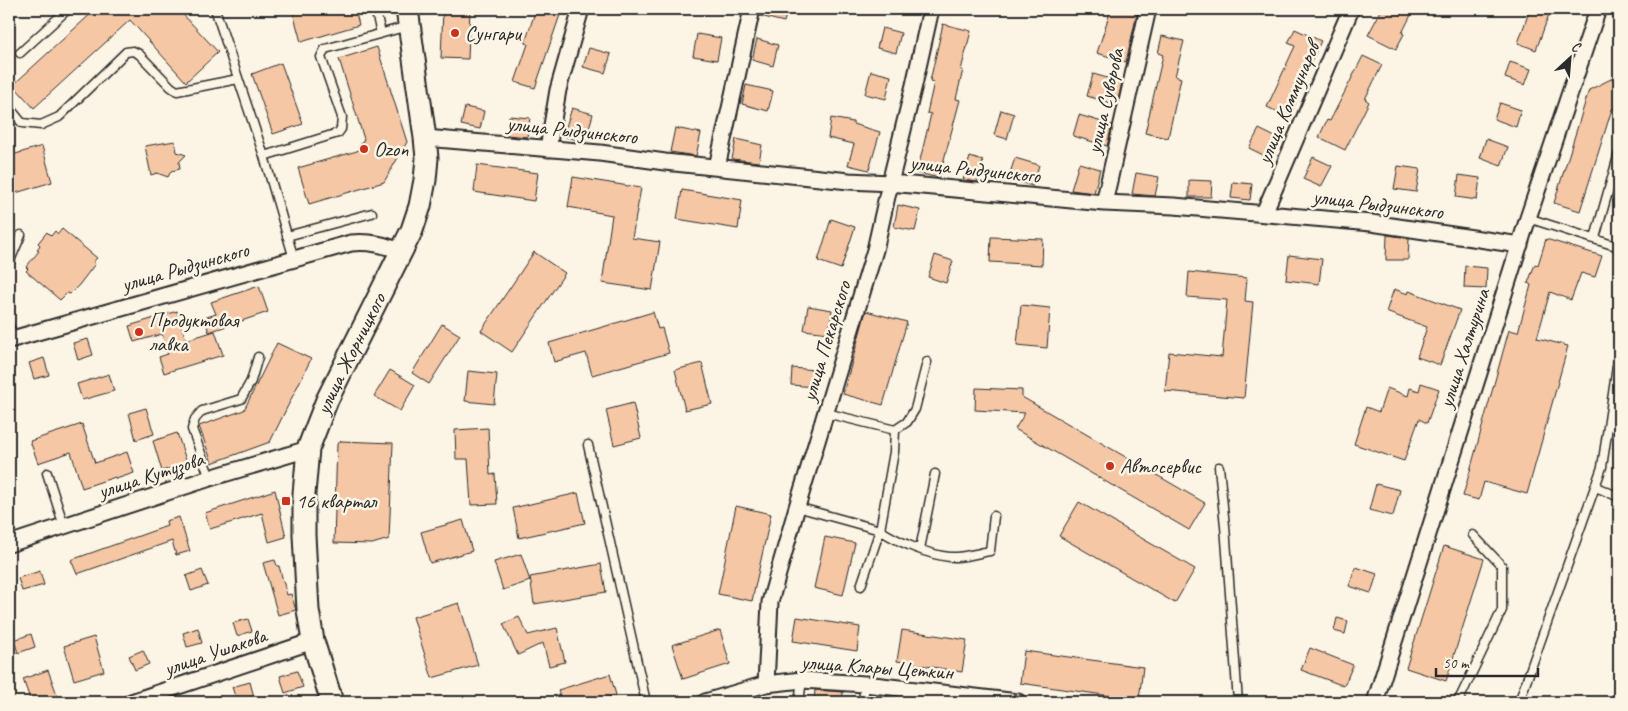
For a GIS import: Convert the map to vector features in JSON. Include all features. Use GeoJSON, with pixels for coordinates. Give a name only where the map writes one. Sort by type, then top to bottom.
{"type":"FeatureCollection","features":[{"type":"Feature","properties":{"kind":"main road","name":"улица Жорницкого"},"geometry":{"type":"LineString","coordinates":[[332,702],[313,641],[308,610],[304,494],[308,449],[327,400],[403,252],[420,206],[427,158],[408,17]]}},
{"type":"Feature","properties":{"kind":"street"},"geometry":{"type":"LineString","coordinates":[[548,149],[558,90],[580,9]]}},
{"type":"Feature","properties":{"kind":"street"},"geometry":{"type":"LineString","coordinates":[[717,167],[752,9]]}},
{"type":"Feature","properties":{"kind":"street","name":"улица Пекарского"},"geometry":{"type":"LineString","coordinates":[[766,684],[770,602],[875,250],[914,86],[930,9]]}},
{"type":"Feature","properties":{"kind":"street","name":"улица Суворова"},"geometry":{"type":"LineString","coordinates":[[1104,203],[1148,9]]}},
{"type":"Feature","properties":{"kind":"street","name":"улица Коммунаров"},"geometry":{"type":"LineString","coordinates":[[1264,213],[1351,9]]}},
{"type":"Feature","properties":{"kind":"street","name":"улица Халтурина"},"geometry":{"type":"LineString","coordinates":[[1375,702],[1528,218],[1598,9]]}},
{"type":"Feature","properties":{"kind":"street","name":"улица Рыдзинского"},"geometry":{"type":"LineString","coordinates":[[425,138],[1104,203],[1174,206],[1372,223],[1520,245]]}},
{"type":"Feature","properties":{"kind":"street","name":"улица Рыдзинского"},"geometry":{"type":"LineString","coordinates":[[10,335],[351,243],[377,243],[403,252]]}},
{"type":"Feature","properties":{"kind":"street","name":"улица Кутузова"},"geometry":{"type":"LineString","coordinates":[[9,544],[210,478],[308,449]]}},
{"type":"Feature","properties":{"kind":"street","name":"улица Ушакова"},"geometry":{"type":"LineString","coordinates":[[131,702],[313,641]]}},
{"type":"Feature","properties":{"kind":"street","name":"улица Клары Цеткин"},"geometry":{"type":"LineString","coordinates":[[705,702],[766,684],[802,680],[865,684],[960,698],[1018,702]]}},
{"type":"Feature","properties":{"kind":"lane"},"geometry":{"type":"LineString","coordinates":[[20,53],[68,9]]}},
{"type":"Feature","properties":{"kind":"lane"},"geometry":{"type":"LineString","coordinates":[[215,9],[264,156],[294,259]]}},
{"type":"Feature","properties":{"kind":"lane"},"geometry":{"type":"LineString","coordinates":[[374,9],[380,33]]}},
{"type":"Feature","properties":{"kind":"lane"},"geometry":{"type":"LineString","coordinates":[[264,156],[338,133],[341,129],[342,117],[321,57],[322,52],[325,49],[380,33],[408,17]]}},
{"type":"Feature","properties":{"kind":"lane"},"geometry":{"type":"LineString","coordinates":[[9,107],[22,122],[41,124],[59,117],[126,52],[133,51],[139,54],[177,91],[238,79]]}},
{"type":"Feature","properties":{"kind":"lane"},"geometry":{"type":"LineString","coordinates":[[1595,238],[1619,153]]}},
{"type":"Feature","properties":{"kind":"lane"},"geometry":{"type":"LineString","coordinates":[[287,236],[372,213]]}},
{"type":"Feature","properties":{"kind":"lane"},"geometry":{"type":"LineString","coordinates":[[1528,218],[1619,247]]}},
{"type":"Feature","properties":{"kind":"lane"},"geometry":{"type":"LineString","coordinates":[[9,263],[21,235]]}},
{"type":"Feature","properties":{"kind":"lane"},"geometry":{"type":"LineString","coordinates":[[1519,702],[1596,488],[1602,467],[1619,353]]}},
{"type":"Feature","properties":{"kind":"lane"},"geometry":{"type":"LineString","coordinates":[[210,478],[192,429],[195,419],[202,411],[241,399],[251,381],[258,357]]}},
{"type":"Feature","properties":{"kind":"lane"},"geometry":{"type":"LineString","coordinates":[[826,413],[895,430],[907,422],[915,409],[927,362]]}},
{"type":"Feature","properties":{"kind":"lane"},"geometry":{"type":"LineString","coordinates":[[861,586],[880,530],[894,452],[895,430]]}},
{"type":"Feature","properties":{"kind":"lane"},"geometry":{"type":"LineString","coordinates":[[588,445],[646,702]]}},
{"type":"Feature","properties":{"kind":"lane"},"geometry":{"type":"LineString","coordinates":[[1219,467],[1238,702]]}},
{"type":"Feature","properties":{"kind":"lane"},"geometry":{"type":"LineString","coordinates":[[47,473],[64,526]]}},
{"type":"Feature","properties":{"kind":"lane"},"geometry":{"type":"LineString","coordinates":[[920,549],[935,474]]}},
{"type":"Feature","properties":{"kind":"lane"},"geometry":{"type":"LineString","coordinates":[[1596,488],[1619,497]]}},
{"type":"Feature","properties":{"kind":"lane"},"geometry":{"type":"LineString","coordinates":[[797,507],[880,530],[896,540],[920,549],[951,557],[990,551],[994,516]]}},
{"type":"Feature","properties":{"kind":"lane"},"geometry":{"type":"LineString","coordinates":[[1458,702],[1502,610],[1502,566],[1473,535]]}},
{"type":"Feature","properties":{"kind":"lane"},"geometry":{"type":"LineString","coordinates":[[799,702],[802,680]]}},
{"type":"Feature","properties":{"kind":"lane"},"geometry":{"type":"LineString","coordinates":[[863,702],[865,684]]}},
{"type":"Feature","properties":{"kind":"building"},"geometry":{"type":"Polygon","coordinates":[[[96,9],[178,9],[218,52],[186,82],[130,20],[34,108],[13,85],[96,9]]]}},
{"type":"Feature","properties":{"kind":"building"},"geometry":{"type":"Polygon","coordinates":[[[292,9],[355,9],[359,25],[301,42],[292,9]]]}},
{"type":"Feature","properties":{"kind":"building","name":"Сунгари"},"geometry":{"type":"Polygon","coordinates":[[[443,9],[470,9],[468,59],[441,58],[443,9]]]}},
{"type":"Feature","properties":{"kind":"building"},"geometry":{"type":"Polygon","coordinates":[[[536,9],[562,9],[535,88],[515,82],[528,44],[525,43],[536,9]]]}},
{"type":"Feature","properties":{"kind":"building"},"geometry":{"type":"Polygon","coordinates":[[[761,9],[788,9],[784,22],[760,16],[761,9]]]}},
{"type":"Feature","properties":{"kind":"building"},"geometry":{"type":"Polygon","coordinates":[[[1111,9],[1138,9],[1126,62],[1097,53],[1111,9]]]}},
{"type":"Feature","properties":{"kind":"building"},"geometry":{"type":"Polygon","coordinates":[[[1382,9],[1414,9],[1396,49],[1368,35],[1382,9]]]}},
{"type":"Feature","properties":{"kind":"building"},"geometry":{"type":"Polygon","coordinates":[[[1530,9],[1551,9],[1536,50],[1518,43],[1530,9]]]}},
{"type":"Feature","properties":{"kind":"building"},"geometry":{"type":"Polygon","coordinates":[[[943,24],[971,31],[956,99],[960,100],[939,178],[917,173],[931,114],[927,113],[934,82],[930,81],[943,24]]]}},
{"type":"Feature","properties":{"kind":"building"},"geometry":{"type":"Polygon","coordinates":[[[882,28],[901,33],[896,53],[877,48],[882,28]]]}},
{"type":"Feature","properties":{"kind":"building"},"geometry":{"type":"Polygon","coordinates":[[[1295,29],[1321,41],[1306,72],[1289,117],[1267,107],[1295,46],[1288,43],[1295,29]]]}},
{"type":"Feature","properties":{"kind":"building"},"geometry":{"type":"Polygon","coordinates":[[[697,34],[721,38],[717,60],[693,56],[697,34]]]}},
{"type":"Feature","properties":{"kind":"building"},"geometry":{"type":"Polygon","coordinates":[[[1162,36],[1184,41],[1175,76],[1181,78],[1168,138],[1145,133],[1163,55],[1158,53],[1162,36]]]}},
{"type":"Feature","properties":{"kind":"building"},"geometry":{"type":"Polygon","coordinates":[[[757,39],[778,45],[773,66],[752,60],[757,39]]]}},
{"type":"Feature","properties":{"kind":"building"},"geometry":{"type":"Polygon","coordinates":[[[377,47],[407,142],[384,182],[309,204],[298,168],[357,151],[364,139],[339,59],[377,47]]]}},
{"type":"Feature","properties":{"kind":"building"},"geometry":{"type":"Polygon","coordinates":[[[589,48],[611,54],[605,73],[583,67],[589,48]]]}},
{"type":"Feature","properties":{"kind":"building"},"geometry":{"type":"Polygon","coordinates":[[[1363,56],[1382,65],[1365,99],[1369,102],[1345,150],[1319,137],[1327,120],[1330,121],[1363,56]]]}},
{"type":"Feature","properties":{"kind":"building"},"geometry":{"type":"Polygon","coordinates":[[[1510,62],[1531,69],[1525,85],[1505,78],[1510,62]]]}},
{"type":"Feature","properties":{"kind":"building"},"geometry":{"type":"Polygon","coordinates":[[[281,63],[303,124],[273,134],[252,74],[281,63]]]}},
{"type":"Feature","properties":{"kind":"building"},"geometry":{"type":"Polygon","coordinates":[[[871,71],[891,76],[886,99],[865,94],[871,71]]]}},
{"type":"Feature","properties":{"kind":"building"},"geometry":{"type":"Polygon","coordinates":[[[1093,74],[1122,82],[1117,105],[1087,96],[1093,74]]]}},
{"type":"Feature","properties":{"kind":"building"},"geometry":{"type":"Polygon","coordinates":[[[1619,75],[1619,105],[1612,109],[1580,211],[1554,203],[1589,90],[1619,75]]]}},
{"type":"Feature","properties":{"kind":"building"},"geometry":{"type":"Polygon","coordinates":[[[746,85],[773,91],[768,111],[742,104],[746,85]]]}},
{"type":"Feature","properties":{"kind":"building"},"geometry":{"type":"Polygon","coordinates":[[[1500,103],[1521,110],[1516,127],[1494,119],[1500,103]]]}},
{"type":"Feature","properties":{"kind":"building"},"geometry":{"type":"Polygon","coordinates":[[[465,107],[484,111],[480,129],[461,125],[465,107]]]}},
{"type":"Feature","properties":{"kind":"building"},"geometry":{"type":"Polygon","coordinates":[[[572,108],[593,114],[585,142],[563,136],[572,108]]]}},
{"type":"Feature","properties":{"kind":"building"},"geometry":{"type":"Polygon","coordinates":[[[1001,110],[1014,114],[1007,139],[994,135],[1001,110]]]}},
{"type":"Feature","properties":{"kind":"building"},"geometry":{"type":"Polygon","coordinates":[[[1079,115],[1112,125],[1107,146],[1073,136],[1079,115]]]}},
{"type":"Feature","properties":{"kind":"building"},"geometry":{"type":"Polygon","coordinates":[[[509,116],[530,118],[527,137],[507,135],[509,116]]]}},
{"type":"Feature","properties":{"kind":"building"},"geometry":{"type":"Polygon","coordinates":[[[831,118],[853,122],[853,124],[880,132],[869,170],[848,165],[854,144],[828,138],[831,118]]]}},
{"type":"Feature","properties":{"kind":"building"},"geometry":{"type":"Polygon","coordinates":[[[675,128],[701,133],[696,156],[670,152],[675,128]]]}},
{"type":"Feature","properties":{"kind":"building"},"geometry":{"type":"Polygon","coordinates":[[[1259,129],[1279,139],[1269,158],[1249,148],[1259,129]]]}},
{"type":"Feature","properties":{"kind":"building"},"geometry":{"type":"Polygon","coordinates":[[[736,139],[762,145],[759,162],[732,159],[736,139]]]}},
{"type":"Feature","properties":{"kind":"building"},"geometry":{"type":"Polygon","coordinates":[[[1486,139],[1508,147],[1501,166],[1480,158],[1486,139]]]}},
{"type":"Feature","properties":{"kind":"building"},"geometry":{"type":"Polygon","coordinates":[[[175,141],[177,152],[186,155],[179,162],[180,169],[171,171],[168,177],[157,173],[151,175],[145,146],[175,141]]]}},
{"type":"Feature","properties":{"kind":"building"},"geometry":{"type":"Polygon","coordinates":[[[42,146],[52,182],[9,195],[9,156],[42,146]]]}},
{"type":"Feature","properties":{"kind":"building"},"geometry":{"type":"Polygon","coordinates":[[[970,157],[983,161],[977,182],[963,180],[970,157]]]}},
{"type":"Feature","properties":{"kind":"building"},"geometry":{"type":"Polygon","coordinates":[[[1313,157],[1332,166],[1321,187],[1303,179],[1313,157]]]}},
{"type":"Feature","properties":{"kind":"building"},"geometry":{"type":"Polygon","coordinates":[[[1015,158],[1039,165],[1033,186],[1008,179],[1015,158]]]}},
{"type":"Feature","properties":{"kind":"building"},"geometry":{"type":"Polygon","coordinates":[[[1079,163],[1100,169],[1094,193],[1071,190],[1079,163]]]}},
{"type":"Feature","properties":{"kind":"building"},"geometry":{"type":"Polygon","coordinates":[[[477,165],[538,173],[534,201],[474,192],[477,165]]]}},
{"type":"Feature","properties":{"kind":"building"},"geometry":{"type":"Polygon","coordinates":[[[1398,166],[1420,169],[1416,192],[1394,189],[1398,166]]]}},
{"type":"Feature","properties":{"kind":"building"},"geometry":{"type":"Polygon","coordinates":[[[1136,173],[1159,177],[1155,196],[1132,194],[1136,173]]]}},
{"type":"Feature","properties":{"kind":"building"},"geometry":{"type":"Polygon","coordinates":[[[1459,175],[1480,178],[1477,200],[1456,197],[1459,175]]]}},
{"type":"Feature","properties":{"kind":"building"},"geometry":{"type":"Polygon","coordinates":[[[573,177],[641,188],[632,238],[660,242],[652,290],[602,283],[612,215],[568,207],[573,177]]]}},
{"type":"Feature","properties":{"kind":"building"},"geometry":{"type":"Polygon","coordinates":[[[1189,180],[1212,181],[1211,197],[1189,197],[1189,180]]]}},
{"type":"Feature","properties":{"kind":"building"},"geometry":{"type":"Polygon","coordinates":[[[1233,182],[1252,184],[1250,200],[1231,198],[1233,182]]]}},
{"type":"Feature","properties":{"kind":"building"},"geometry":{"type":"Polygon","coordinates":[[[682,190],[742,200],[738,229],[677,219],[682,190]]]}},
{"type":"Feature","properties":{"kind":"building"},"geometry":{"type":"Polygon","coordinates":[[[898,205],[920,210],[915,231],[894,227],[898,205]]]}},
{"type":"Feature","properties":{"kind":"building"},"geometry":{"type":"Polygon","coordinates":[[[831,219],[855,227],[841,269],[818,261],[831,219]]]}},
{"type":"Feature","properties":{"kind":"building"},"geometry":{"type":"Polygon","coordinates":[[[62,229],[97,258],[93,262],[95,264],[79,285],[60,300],[26,271],[28,269],[26,267],[39,251],[37,250],[40,245],[38,243],[47,232],[51,236],[55,231],[58,234],[62,229]]]}},
{"type":"Feature","properties":{"kind":"building"},"geometry":{"type":"Polygon","coordinates":[[[1387,235],[1409,238],[1408,260],[1386,260],[1387,235]]]}},
{"type":"Feature","properties":{"kind":"building"},"geometry":{"type":"Polygon","coordinates":[[[991,237],[1043,239],[1042,265],[990,262],[991,237]]]}},
{"type":"Feature","properties":{"kind":"building"},"geometry":{"type":"Polygon","coordinates":[[[1546,239],[1602,256],[1595,277],[1581,273],[1571,300],[1550,292],[1537,338],[1568,346],[1527,494],[1484,482],[1479,500],[1463,496],[1509,330],[1518,332],[1531,285],[1528,283],[1535,264],[1538,265],[1546,239]]]}},
{"type":"Feature","properties":{"kind":"building"},"geometry":{"type":"Polygon","coordinates":[[[534,252],[565,273],[512,352],[481,331],[534,252]]]}},
{"type":"Feature","properties":{"kind":"building"},"geometry":{"type":"Polygon","coordinates":[[[935,255],[953,261],[946,283],[928,277],[935,255]]]}},
{"type":"Feature","properties":{"kind":"building"},"geometry":{"type":"Polygon","coordinates":[[[1289,255],[1322,259],[1319,284],[1286,280],[1289,255]]]}},
{"type":"Feature","properties":{"kind":"building"},"geometry":{"type":"Polygon","coordinates":[[[1465,266],[1487,268],[1486,289],[1464,288],[1465,266]]]}},
{"type":"Feature","properties":{"kind":"building"},"geometry":{"type":"Polygon","coordinates":[[[1189,272],[1247,278],[1245,301],[1253,302],[1244,398],[1165,391],[1169,352],[1222,357],[1227,300],[1187,297],[1189,272]]]}},
{"type":"Feature","properties":{"kind":"building"},"geometry":{"type":"Polygon","coordinates":[[[259,286],[268,312],[209,332],[204,318],[216,314],[211,302],[259,286]]]}},
{"type":"Feature","properties":{"kind":"building"},"geometry":{"type":"Polygon","coordinates":[[[1394,289],[1408,294],[1409,291],[1460,310],[1440,365],[1417,357],[1427,327],[1386,312],[1394,289]]]}},
{"type":"Feature","properties":{"kind":"building"},"geometry":{"type":"Polygon","coordinates":[[[1021,305],[1050,308],[1047,348],[1017,345],[1021,305]]]}},
{"type":"Feature","properties":{"kind":"building"},"geometry":{"type":"Polygon","coordinates":[[[808,306],[832,310],[829,333],[804,330],[808,306]]]}},
{"type":"Feature","properties":{"kind":"building"},"geometry":{"type":"Polygon","coordinates":[[[177,311],[186,340],[215,331],[223,355],[164,373],[159,357],[168,354],[162,334],[134,342],[129,326],[177,311]]]}},
{"type":"Feature","properties":{"kind":"building"},"geometry":{"type":"Polygon","coordinates":[[[866,311],[907,322],[883,405],[843,394],[866,311]]]}},
{"type":"Feature","properties":{"kind":"building"},"geometry":{"type":"Polygon","coordinates":[[[653,312],[658,329],[662,328],[669,353],[592,375],[586,353],[554,362],[549,343],[653,312]]]}},
{"type":"Feature","properties":{"kind":"building"},"geometry":{"type":"Polygon","coordinates":[[[442,324],[460,335],[429,384],[412,373],[442,324]]]}},
{"type":"Feature","properties":{"kind":"building"},"geometry":{"type":"Polygon","coordinates":[[[88,339],[93,355],[78,360],[73,343],[88,339]]]}},
{"type":"Feature","properties":{"kind":"building"},"geometry":{"type":"Polygon","coordinates":[[[277,343],[311,359],[270,442],[212,463],[199,426],[244,410],[277,343]]]}},
{"type":"Feature","properties":{"kind":"building"},"geometry":{"type":"Polygon","coordinates":[[[44,358],[49,375],[34,379],[29,363],[44,358]]]}},
{"type":"Feature","properties":{"kind":"building"},"geometry":{"type":"Polygon","coordinates":[[[702,363],[712,404],[685,410],[675,370],[702,363]]]}},
{"type":"Feature","properties":{"kind":"building"},"geometry":{"type":"Polygon","coordinates":[[[792,368],[815,370],[814,387],[791,385],[792,368]]]}},
{"type":"Feature","properties":{"kind":"building"},"geometry":{"type":"Polygon","coordinates":[[[390,370],[415,385],[400,411],[374,396],[390,370]]]}},
{"type":"Feature","properties":{"kind":"building"},"geometry":{"type":"Polygon","coordinates":[[[468,371],[497,374],[494,404],[465,401],[468,371]]]}},
{"type":"Feature","properties":{"kind":"building"},"geometry":{"type":"Polygon","coordinates":[[[109,374],[114,391],[82,400],[77,384],[109,374]]]}},
{"type":"Feature","properties":{"kind":"building"},"geometry":{"type":"Polygon","coordinates":[[[1421,383],[1439,389],[1427,423],[1419,419],[1404,461],[1354,444],[1366,407],[1379,412],[1387,388],[1408,396],[1410,388],[1419,391],[1421,383]]]}},
{"type":"Feature","properties":{"kind":"building","name":"Автосервис"},"geometry":{"type":"Polygon","coordinates":[[[976,388],[1022,390],[1022,397],[1205,503],[1189,530],[1015,429],[1025,413],[975,410],[976,388]]]}},
{"type":"Feature","properties":{"kind":"building"},"geometry":{"type":"Polygon","coordinates":[[[633,403],[641,438],[614,445],[606,410],[633,403]]]}},
{"type":"Feature","properties":{"kind":"building"},"geometry":{"type":"Polygon","coordinates":[[[146,408],[154,434],[136,440],[129,413],[146,408]]]}},
{"type":"Feature","properties":{"kind":"building"},"geometry":{"type":"Polygon","coordinates":[[[82,424],[95,463],[127,452],[134,473],[82,488],[71,452],[38,463],[30,441],[82,424]]]}},
{"type":"Feature","properties":{"kind":"building"},"geometry":{"type":"Polygon","coordinates":[[[488,428],[490,475],[495,474],[497,504],[471,505],[468,459],[456,459],[455,430],[488,428]]]}},
{"type":"Feature","properties":{"kind":"building"},"geometry":{"type":"Polygon","coordinates":[[[177,433],[187,463],[162,471],[153,441],[177,433]]]}},
{"type":"Feature","properties":{"kind":"building"},"geometry":{"type":"Polygon","coordinates":[[[341,441],[393,443],[389,539],[372,544],[334,543],[337,444],[341,441]]]}},
{"type":"Feature","properties":{"kind":"building"},"geometry":{"type":"Polygon","coordinates":[[[1376,484],[1400,490],[1393,516],[1369,510],[1376,484]]]}},
{"type":"Feature","properties":{"kind":"building"},"geometry":{"type":"Polygon","coordinates":[[[275,490],[286,537],[269,542],[262,513],[210,529],[205,513],[275,490]]]}},
{"type":"Feature","properties":{"kind":"building"},"geometry":{"type":"Polygon","coordinates":[[[578,493],[585,523],[519,538],[513,508],[578,493]]]}},
{"type":"Feature","properties":{"kind":"building"},"geometry":{"type":"Polygon","coordinates":[[[1079,502],[1195,569],[1175,603],[1059,536],[1079,502]]]}},
{"type":"Feature","properties":{"kind":"building"},"geometry":{"type":"Polygon","coordinates":[[[736,506],[771,514],[752,601],[718,594],[736,506]]]}},
{"type":"Feature","properties":{"kind":"building"},"geometry":{"type":"Polygon","coordinates":[[[179,517],[190,551],[176,555],[172,541],[77,574],[71,560],[167,526],[166,521],[179,517]]]}},
{"type":"Feature","properties":{"kind":"building"},"geometry":{"type":"Polygon","coordinates":[[[463,520],[472,551],[430,563],[421,532],[463,520]]]}},
{"type":"Feature","properties":{"kind":"building"},"geometry":{"type":"Polygon","coordinates":[[[825,537],[855,543],[843,595],[814,588],[825,537]]]}},
{"type":"Feature","properties":{"kind":"building"},"geometry":{"type":"Polygon","coordinates":[[[1444,546],[1484,559],[1446,681],[1406,668],[1444,546]]]}},
{"type":"Feature","properties":{"kind":"building"},"geometry":{"type":"Polygon","coordinates":[[[521,554],[530,581],[503,590],[494,562],[521,554]]]}},
{"type":"Feature","properties":{"kind":"building"},"geometry":{"type":"Polygon","coordinates":[[[275,560],[277,566],[279,566],[287,595],[291,594],[296,610],[278,615],[263,563],[275,560]]]}},
{"type":"Feature","properties":{"kind":"building"},"geometry":{"type":"Polygon","coordinates":[[[601,564],[606,592],[534,604],[530,577],[601,564]]]}},
{"type":"Feature","properties":{"kind":"building"},"geometry":{"type":"Polygon","coordinates":[[[1356,567],[1377,574],[1371,593],[1349,586],[1356,567]]]}},
{"type":"Feature","properties":{"kind":"building"},"geometry":{"type":"Polygon","coordinates":[[[202,570],[208,585],[191,591],[186,576],[202,570]]]}},
{"type":"Feature","properties":{"kind":"building"},"geometry":{"type":"Polygon","coordinates":[[[40,571],[44,585],[22,591],[18,578],[40,571]]]}},
{"type":"Feature","properties":{"kind":"building"},"geometry":{"type":"Polygon","coordinates":[[[459,603],[478,665],[432,678],[413,617],[459,603]]]}},
{"type":"Feature","properties":{"kind":"building"},"geometry":{"type":"Polygon","coordinates":[[[519,617],[528,635],[557,628],[565,662],[549,666],[543,643],[518,655],[503,624],[519,617]]]}},
{"type":"Feature","properties":{"kind":"building"},"geometry":{"type":"Polygon","coordinates":[[[797,617],[860,627],[857,651],[793,641],[797,617]]]}},
{"type":"Feature","properties":{"kind":"building"},"geometry":{"type":"Polygon","coordinates":[[[1337,618],[1348,621],[1345,634],[1334,631],[1337,618]]]}},
{"type":"Feature","properties":{"kind":"building"},"geometry":{"type":"Polygon","coordinates":[[[248,619],[252,631],[237,636],[233,623],[248,619]]]}},
{"type":"Feature","properties":{"kind":"building"},"geometry":{"type":"Polygon","coordinates":[[[198,628],[202,643],[187,647],[183,633],[198,628]]]}},
{"type":"Feature","properties":{"kind":"building"},"geometry":{"type":"Polygon","coordinates":[[[720,630],[730,664],[683,679],[672,645],[720,630]]]}},
{"type":"Feature","properties":{"kind":"building"},"geometry":{"type":"Polygon","coordinates":[[[902,630],[967,640],[962,672],[897,661],[902,630]]]}},
{"type":"Feature","properties":{"kind":"building"},"geometry":{"type":"Polygon","coordinates":[[[31,634],[35,647],[18,653],[14,640],[31,634]]]}},
{"type":"Feature","properties":{"kind":"building"},"geometry":{"type":"Polygon","coordinates":[[[94,637],[104,671],[74,680],[64,646],[94,637]]]}},
{"type":"Feature","properties":{"kind":"building"},"geometry":{"type":"Polygon","coordinates":[[[1310,648],[1353,665],[1344,686],[1301,670],[1310,648]]]}},
{"type":"Feature","properties":{"kind":"building"},"geometry":{"type":"Polygon","coordinates":[[[143,650],[149,664],[135,670],[129,656],[143,650]]]}},
{"type":"Feature","properties":{"kind":"building"},"geometry":{"type":"Polygon","coordinates":[[[1024,651],[1143,667],[1139,700],[1020,683],[1024,651]]]}},
{"type":"Feature","properties":{"kind":"building"},"geometry":{"type":"Polygon","coordinates":[[[48,670],[59,700],[31,702],[23,679],[48,670]]]}},
{"type":"Feature","properties":{"kind":"building"},"geometry":{"type":"Polygon","coordinates":[[[297,671],[303,687],[285,693],[280,676],[297,671]]]}},
{"type":"Feature","properties":{"kind":"building"},"geometry":{"type":"Polygon","coordinates":[[[610,674],[616,695],[592,702],[561,702],[558,690],[610,674]]]}},
{"type":"Feature","properties":{"kind":"building"},"geometry":{"type":"Polygon","coordinates":[[[250,682],[254,697],[237,702],[232,687],[250,682]]]}},
{"type":"Feature","properties":{"kind":"building"},"geometry":{"type":"Polygon","coordinates":[[[815,690],[843,692],[842,702],[814,702],[815,690]]]}},
{"type":"Feature","properties":{"kind":"place","name":"Сунгари"},"geometry":{"type":"Point","coordinates":[455,33]}},
{"type":"Feature","properties":{"kind":"place","name":"Ozon"},"geometry":{"type":"Point","coordinates":[364,149]}},
{"type":"Feature","properties":{"kind":"place","name":"Продуктовая лавка"},"geometry":{"type":"Point","coordinates":[139,332]}},
{"type":"Feature","properties":{"kind":"place","name":"Автосервис"},"geometry":{"type":"Point","coordinates":[1110,466]}},
{"type":"Feature","properties":{"kind":"place","name":"16 квартал"},"geometry":{"type":"Point","coordinates":[286,501]}}]}
